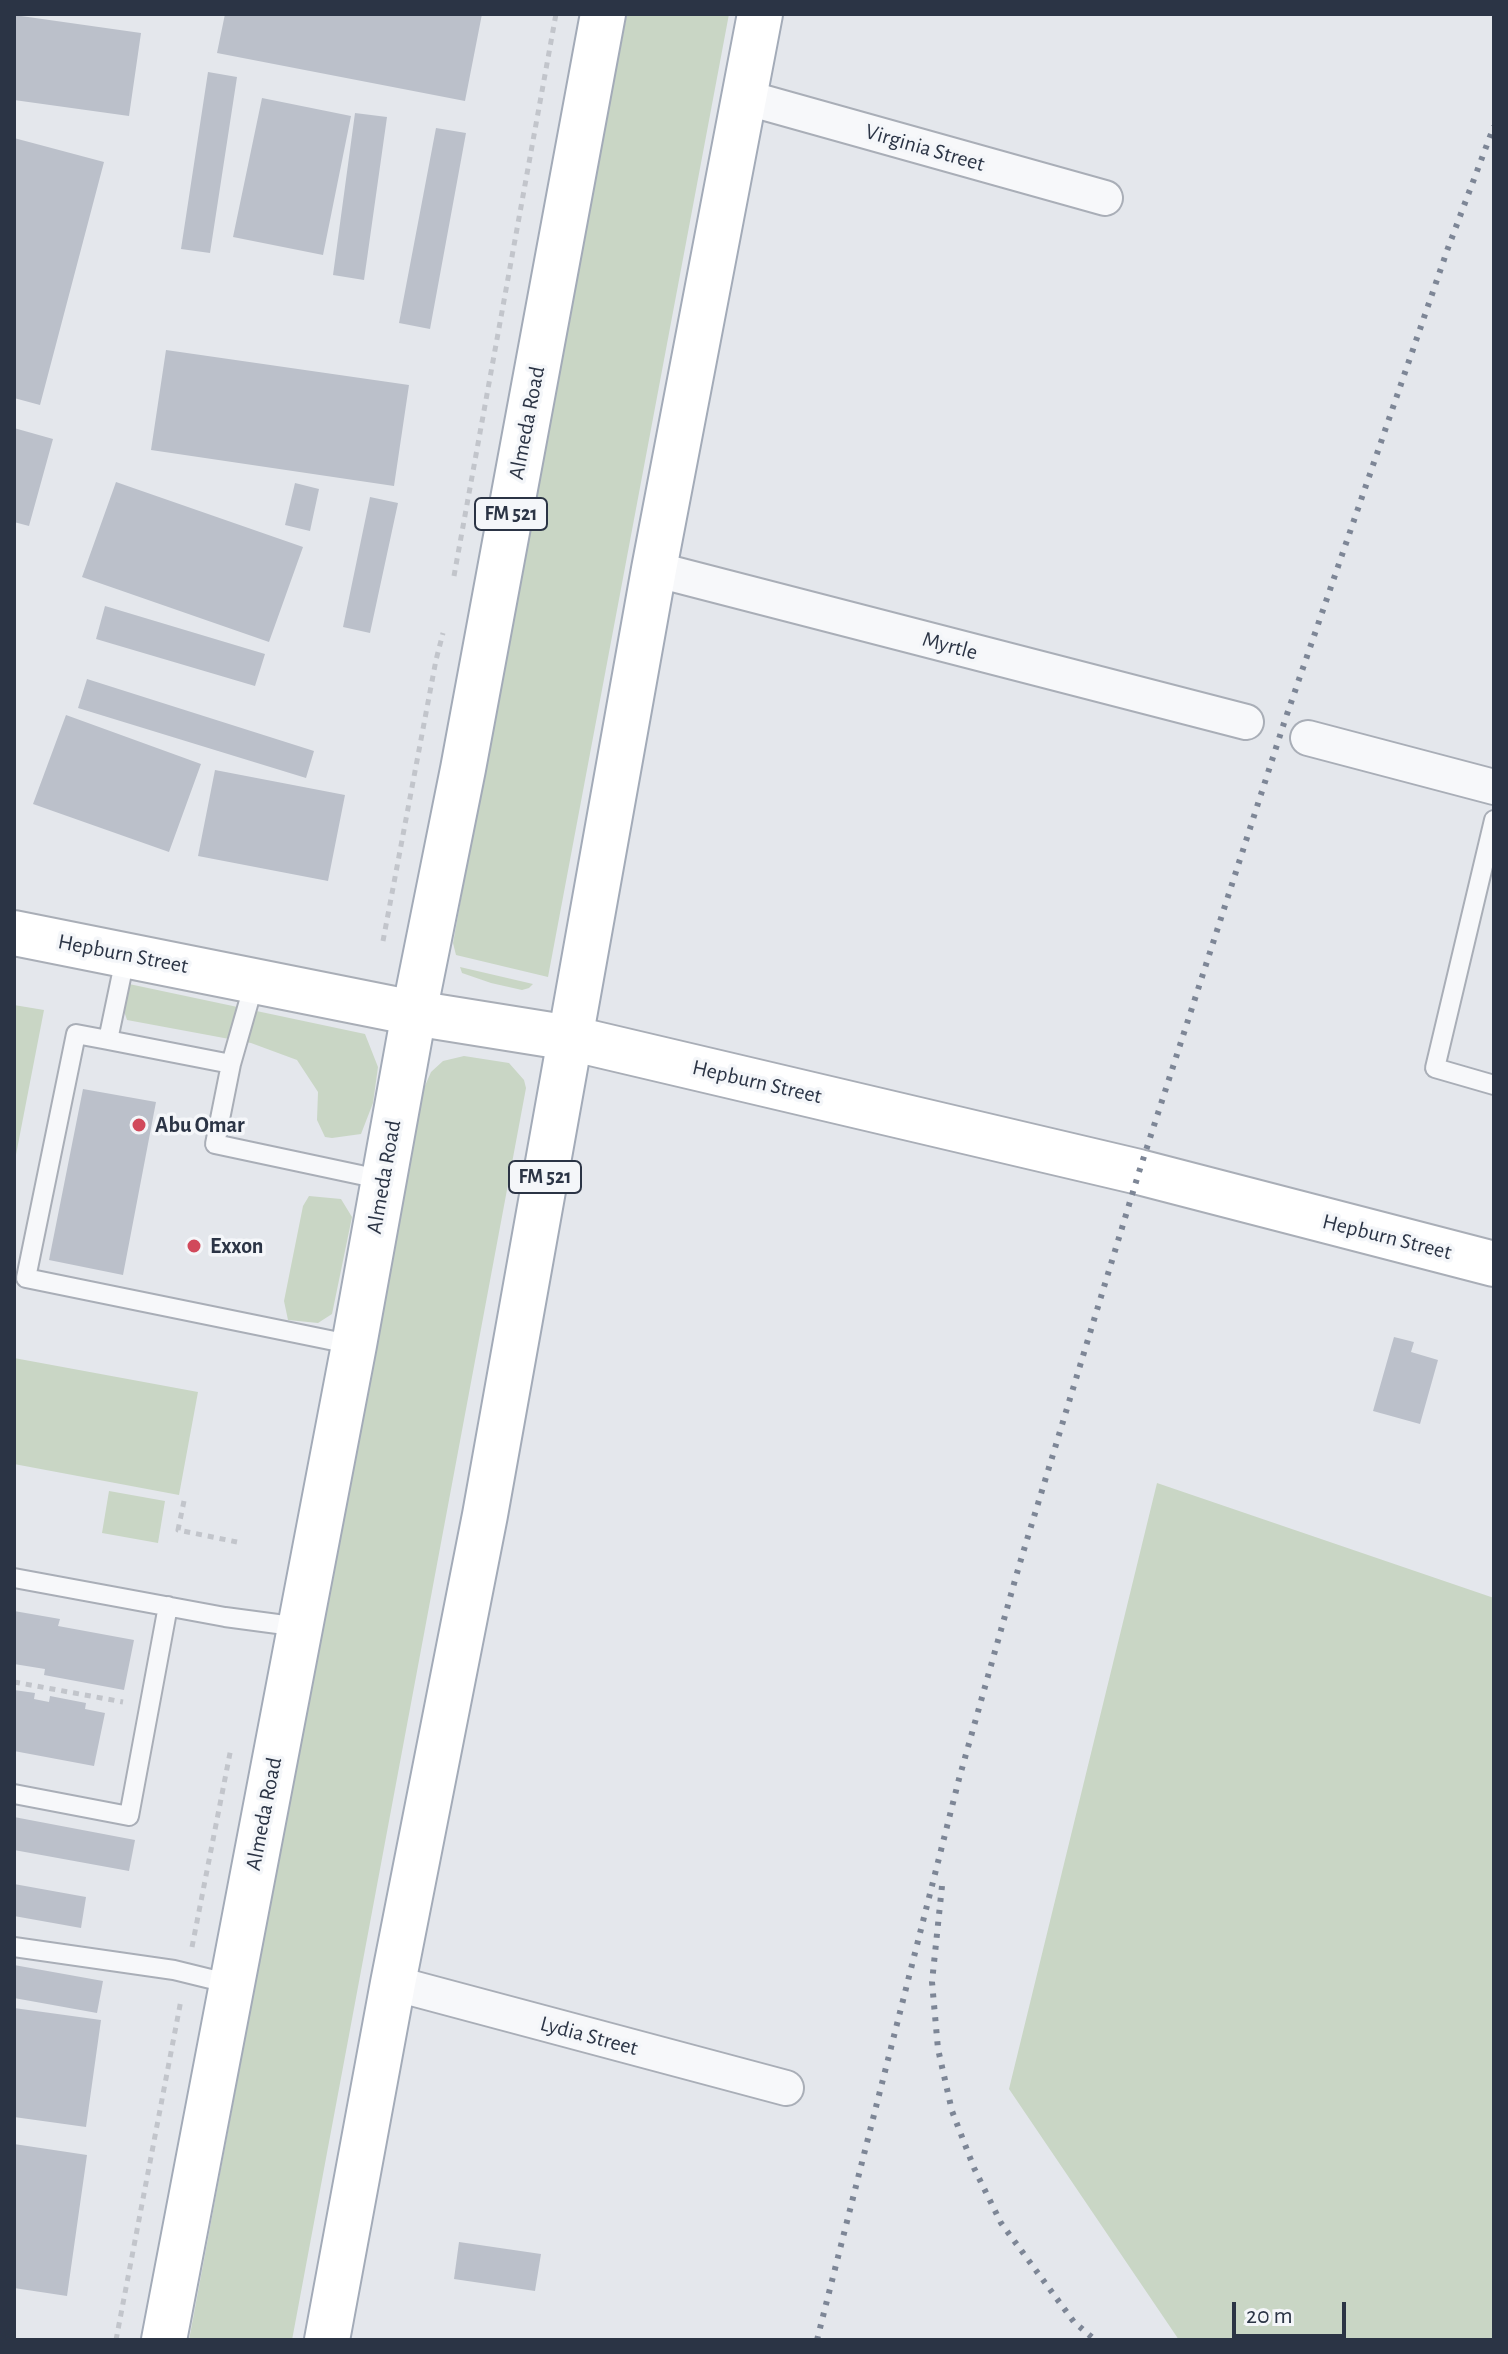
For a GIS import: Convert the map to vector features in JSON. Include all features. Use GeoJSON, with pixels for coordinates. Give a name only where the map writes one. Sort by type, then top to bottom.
{"type":"FeatureCollection","features":[{"type":"Feature","properties":{"kind":"main road","name":"Almeda Road"},"geometry":{"type":"LineString","coordinates":[[164,2340],[354,1345],[414,1013],[466,753],[603,14]]}},
{"type":"Feature","properties":{"kind":"main road","name":"FM 521"},"geometry":{"type":"LineString","coordinates":[[327,2340],[485,1515],[654,569],[760,14]]}},
{"type":"Feature","properties":{"kind":"main road","name":"Hepburn Street"},"geometry":{"type":"LineString","coordinates":[[14,933],[414,1013],[570,1038],[1139,1172],[1494,1264]]}},
{"type":"Feature","properties":{"kind":"street","name":"Virginia Street"},"geometry":{"type":"LineString","coordinates":[[744,97],[1105,198]]}},
{"type":"Feature","properties":{"kind":"street","name":"Myrtle"},"geometry":{"type":"LineString","coordinates":[[654,569],[1246,722]]}},
{"type":"Feature","properties":{"kind":"street"},"geometry":{"type":"LineString","coordinates":[[1308,738],[1494,787]]}},
{"type":"Feature","properties":{"kind":"street","name":"Lydia Street"},"geometry":{"type":"LineString","coordinates":[[393,1983],[786,2088]]}},
{"type":"Feature","properties":{"kind":"lane"},"geometry":{"type":"LineString","coordinates":[[1494,820],[1435,1068],[1494,1085]]}},
{"type":"Feature","properties":{"kind":"lane"},"geometry":{"type":"LineString","coordinates":[[108,1040],[126,954]]}},
{"type":"Feature","properties":{"kind":"lane"},"geometry":{"type":"LineString","coordinates":[[255,980],[231,1064],[215,1144],[384,1180]]}},
{"type":"Feature","properties":{"kind":"lane"},"geometry":{"type":"LineString","coordinates":[[231,1064],[76,1034],[26,1278],[354,1345]]}},
{"type":"Feature","properties":{"kind":"lane"},"geometry":{"type":"LineString","coordinates":[[14,1578],[225,1617],[300,1627]]}},
{"type":"Feature","properties":{"kind":"lane"},"geometry":{"type":"LineString","coordinates":[[14,1794],[129,1816],[168,1606]]}},
{"type":"Feature","properties":{"kind":"lane"},"geometry":{"type":"LineString","coordinates":[[14,1947],[231,1984]]}},
{"type":"Feature","properties":{"kind":"path","name":"Almeda Road"},"geometry":{"type":"LineString","coordinates":[[453,581],[556,14]]}},
{"type":"Feature","properties":{"kind":"path"},"geometry":{"type":"LineString","coordinates":[[380,955],[436,660],[447,619]]}},
{"type":"Feature","properties":{"kind":"path"},"geometry":{"type":"LineString","coordinates":[[184,1501],[178,1530],[237,1542]]}},
{"type":"Feature","properties":{"kind":"path"},"geometry":{"type":"LineString","coordinates":[[14,1682],[149,1706]]}},
{"type":"Feature","properties":{"kind":"path","name":"Almeda Road"},"geometry":{"type":"LineString","coordinates":[[116,2340],[232,1744]]}},
{"type":"Feature","properties":{"kind":"green space"},"geometry":{"type":"Polygon","coordinates":[[[627,14],[729,14],[548,977],[456,955],[453,943],[627,14]]]}},
{"type":"Feature","properties":{"kind":"green space"},"geometry":{"type":"Polygon","coordinates":[[[460,967],[533,984],[522,990],[491,983],[462,973],[460,967]]]}},
{"type":"Feature","properties":{"kind":"green space"},"geometry":{"type":"Polygon","coordinates":[[[129,984],[365,1034],[378,1067],[373,1103],[361,1134],[325,1137],[317,1120],[318,1092],[297,1060],[251,1043],[127,1020],[124,994],[129,984]]]}},
{"type":"Feature","properties":{"kind":"green space"},"geometry":{"type":"Polygon","coordinates":[[[14,1005],[44,1010],[14,1165],[14,1005]]]}},
{"type":"Feature","properties":{"kind":"green space"},"geometry":{"type":"Polygon","coordinates":[[[464,1056],[509,1063],[524,1080],[526,1088],[292,2340],[189,2340],[421,1095],[431,1072],[443,1061],[464,1056]]]}},
{"type":"Feature","properties":{"kind":"green space"},"geometry":{"type":"Polygon","coordinates":[[[309,1196],[341,1199],[352,1217],[332,1314],[318,1323],[288,1320],[284,1301],[303,1206],[309,1196]]]}},
{"type":"Feature","properties":{"kind":"green space"},"geometry":{"type":"Polygon","coordinates":[[[14,1358],[198,1392],[179,1495],[14,1464],[14,1358]]]}},
{"type":"Feature","properties":{"kind":"green space"},"geometry":{"type":"Polygon","coordinates":[[[1157,1483],[1494,1598],[1494,2340],[1179,2340],[1009,2089],[1157,1483]]]}},
{"type":"Feature","properties":{"kind":"green space"},"geometry":{"type":"Polygon","coordinates":[[[109,1491],[165,1501],[158,1543],[102,1533],[109,1491]]]}},
{"type":"Feature","properties":{"kind":"building"},"geometry":{"type":"Polygon","coordinates":[[[225,14],[482,14],[465,101],[217,53],[225,14]]]}},
{"type":"Feature","properties":{"kind":"building"},"geometry":{"type":"Polygon","coordinates":[[[14,15],[141,33],[129,116],[14,100],[14,15]]]}},
{"type":"Feature","properties":{"kind":"building"},"geometry":{"type":"Polygon","coordinates":[[[208,72],[237,77],[210,253],[181,249],[208,72]]]}},
{"type":"Feature","properties":{"kind":"building"},"geometry":{"type":"Polygon","coordinates":[[[262,98],[351,116],[323,255],[233,237],[262,98]]]}},
{"type":"Feature","properties":{"kind":"building"},"geometry":{"type":"Polygon","coordinates":[[[355,113],[387,117],[364,280],[333,275],[355,113]]]}},
{"type":"Feature","properties":{"kind":"building"},"geometry":{"type":"Polygon","coordinates":[[[436,128],[466,133],[430,329],[399,323],[436,128]]]}},
{"type":"Feature","properties":{"kind":"building"},"geometry":{"type":"Polygon","coordinates":[[[14,138],[104,162],[40,405],[14,398],[14,138]]]}},
{"type":"Feature","properties":{"kind":"building"},"geometry":{"type":"Polygon","coordinates":[[[166,350],[409,385],[394,486],[151,450],[166,350]]]}},
{"type":"Feature","properties":{"kind":"building"},"geometry":{"type":"Polygon","coordinates":[[[14,428],[53,439],[29,526],[14,522],[14,428]]]}},
{"type":"Feature","properties":{"kind":"building"},"geometry":{"type":"Polygon","coordinates":[[[116,482],[303,547],[269,642],[82,577],[116,482]]]}},
{"type":"Feature","properties":{"kind":"building"},"geometry":{"type":"Polygon","coordinates":[[[295,483],[319,489],[310,531],[285,525],[295,483]]]}},
{"type":"Feature","properties":{"kind":"building"},"geometry":{"type":"Polygon","coordinates":[[[370,497],[398,503],[370,633],[343,627],[370,497]]]}},
{"type":"Feature","properties":{"kind":"building"},"geometry":{"type":"Polygon","coordinates":[[[105,606],[265,654],[255,686],[96,639],[105,606]]]}},
{"type":"Feature","properties":{"kind":"building"},"geometry":{"type":"Polygon","coordinates":[[[87,679],[314,751],[306,778],[78,708],[87,679]]]}},
{"type":"Feature","properties":{"kind":"building"},"geometry":{"type":"Polygon","coordinates":[[[66,715],[201,764],[169,852],[33,804],[66,715]]]}},
{"type":"Feature","properties":{"kind":"building"},"geometry":{"type":"Polygon","coordinates":[[[215,770],[345,795],[328,881],[198,856],[215,770]]]}},
{"type":"Feature","properties":{"kind":"building"},"geometry":{"type":"Polygon","coordinates":[[[83,1089],[156,1102],[123,1275],[49,1260],[83,1089]]]}},
{"type":"Feature","properties":{"kind":"building"},"geometry":{"type":"Polygon","coordinates":[[[1394,1337],[1414,1342],[1411,1352],[1438,1360],[1420,1424],[1373,1411],[1394,1337]]]}},
{"type":"Feature","properties":{"kind":"building"},"geometry":{"type":"Polygon","coordinates":[[[14,1611],[60,1619],[58,1626],[134,1640],[124,1690],[44,1675],[45,1669],[14,1664],[14,1611]]]}},
{"type":"Feature","properties":{"kind":"building"},"geometry":{"type":"Polygon","coordinates":[[[14,1690],[35,1693],[34,1699],[49,1702],[50,1696],[86,1703],[85,1709],[105,1713],[94,1766],[14,1751],[14,1690]]]}},
{"type":"Feature","properties":{"kind":"building"},"geometry":{"type":"Polygon","coordinates":[[[14,1817],[135,1840],[129,1871],[14,1850],[14,1817]]]}},
{"type":"Feature","properties":{"kind":"building"},"geometry":{"type":"Polygon","coordinates":[[[14,1884],[86,1897],[81,1928],[14,1916],[14,1884]]]}},
{"type":"Feature","properties":{"kind":"building"},"geometry":{"type":"Polygon","coordinates":[[[14,1965],[103,1981],[97,2013],[14,1998],[14,1965]]]}},
{"type":"Feature","properties":{"kind":"building"},"geometry":{"type":"Polygon","coordinates":[[[14,2008],[101,2020],[86,2127],[14,2117],[14,2008]]]}},
{"type":"Feature","properties":{"kind":"building"},"geometry":{"type":"Polygon","coordinates":[[[14,2144],[87,2155],[67,2296],[14,2288],[14,2144]]]}},
{"type":"Feature","properties":{"kind":"building"},"geometry":{"type":"Polygon","coordinates":[[[459,2242],[541,2254],[535,2291],[454,2279],[459,2242]]]}},
{"type":"Feature","properties":{"kind":"railway"},"geometry":{"type":"LineString","coordinates":[[817,2340],[959,1779],[1019,1566],[1139,1172],[1285,720],[1448,248],[1494,126]]}},
{"type":"Feature","properties":{"kind":"railway"},"geometry":{"type":"LineString","coordinates":[[942,1886],[932,1982],[938,2049],[952,2111],[974,2168],[1001,2223],[1074,2322],[1095,2340]]}},
{"type":"Feature","properties":{"kind":"place","name":"Abu Omar"},"geometry":{"type":"Point","coordinates":[139,1125]}},
{"type":"Feature","properties":{"kind":"place","name":"Exxon"},"geometry":{"type":"Point","coordinates":[194,1246]}}]}
